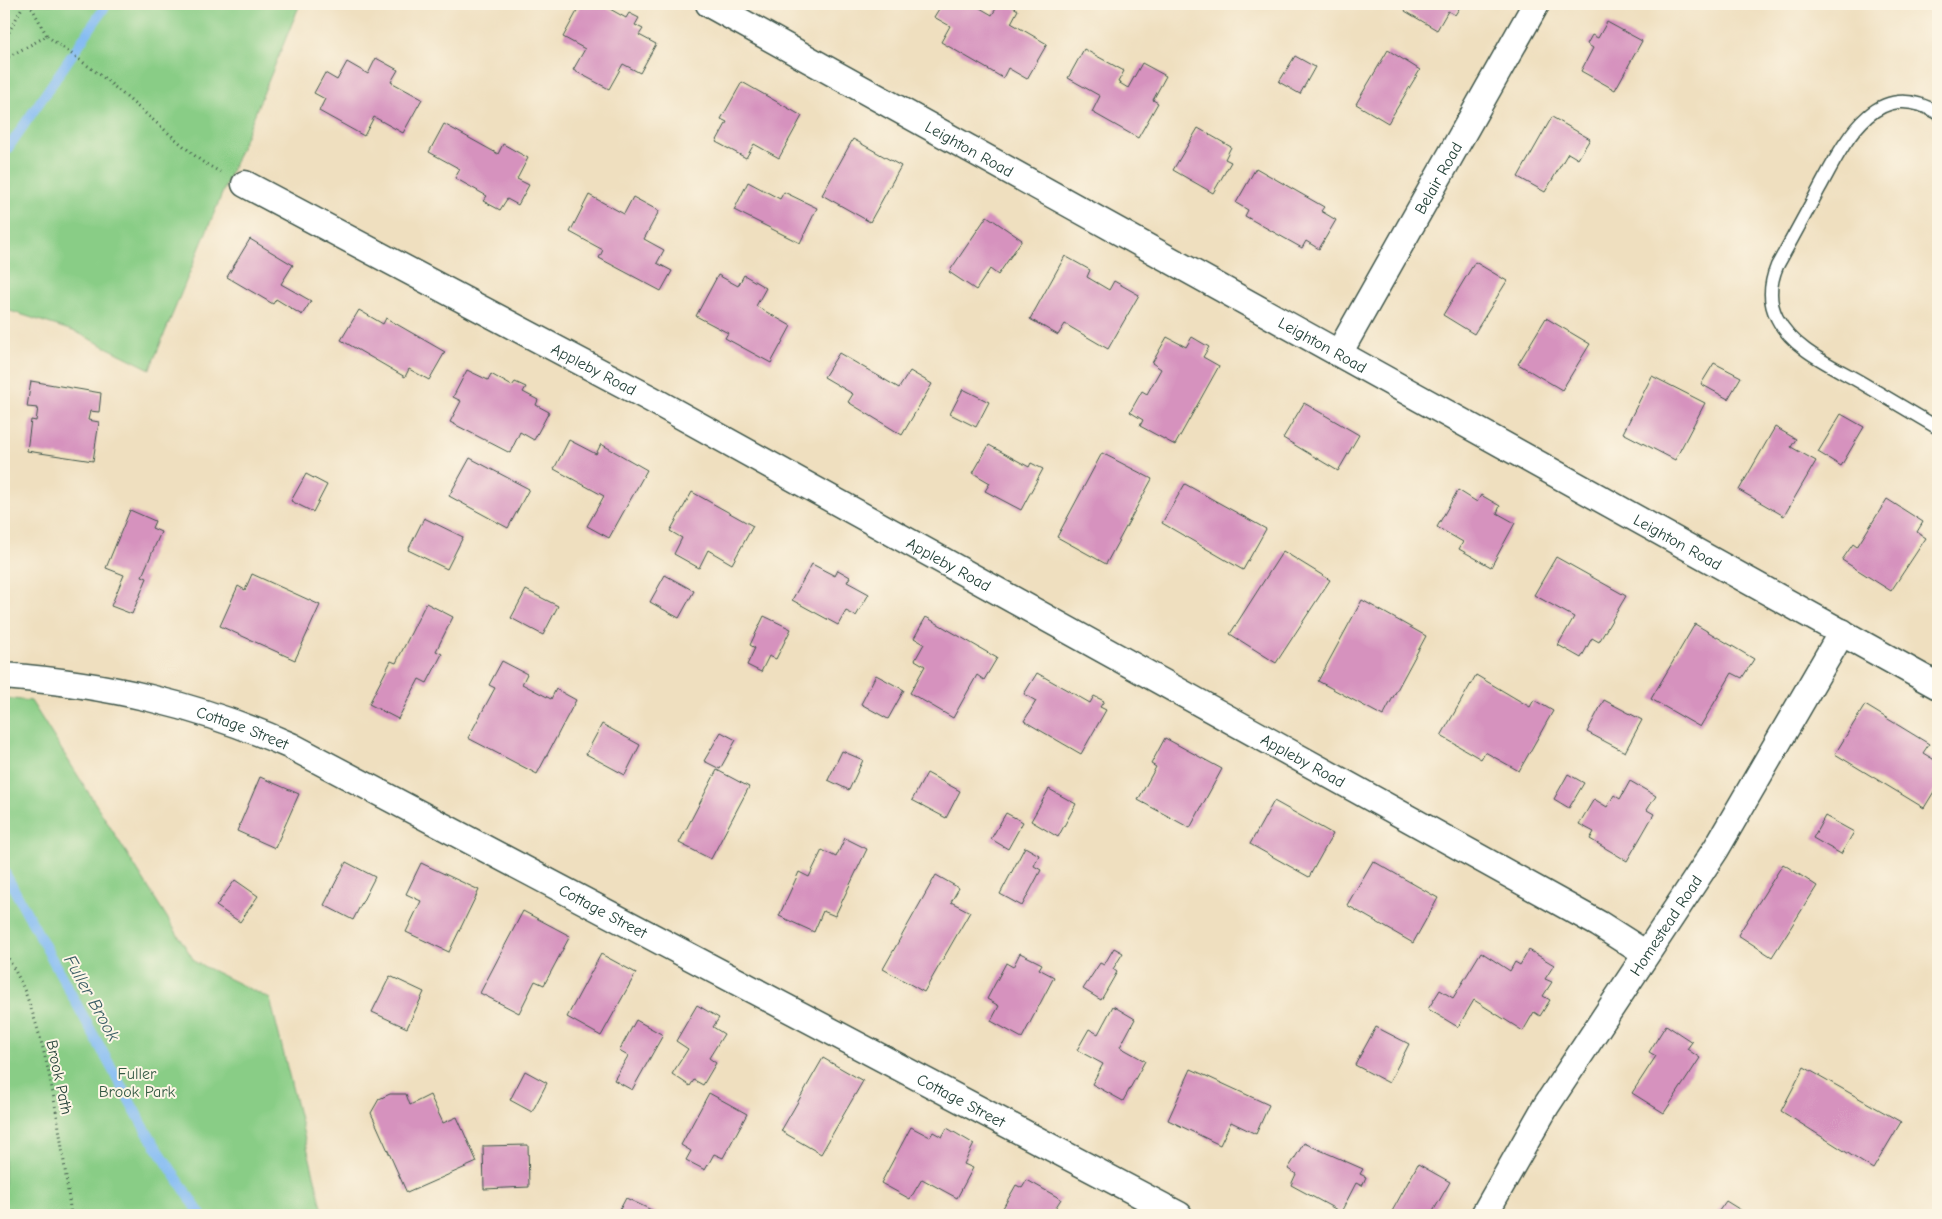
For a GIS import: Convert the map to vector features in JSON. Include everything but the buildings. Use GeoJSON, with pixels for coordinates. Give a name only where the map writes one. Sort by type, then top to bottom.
{"type":"FeatureCollection","features":[{"type":"Feature","properties":{"kind":"street","name":"Leighton Road"},"geometry":{"type":"LineString","coordinates":[[709,4],[1938,686]]}},
{"type":"Feature","properties":{"kind":"street","name":"Belair Road"},"geometry":{"type":"LineString","coordinates":[[1339,352],[1536,4]]}},
{"type":"Feature","properties":{"kind":"street","name":"Appleby Road"},"geometry":{"type":"LineString","coordinates":[[245,184],[651,399],[1599,924],[1646,954]]}},
{"type":"Feature","properties":{"kind":"street","name":"Homestead Road"},"geometry":{"type":"LineString","coordinates":[[1484,1215],[1546,1106],[1721,841],[1842,632]]}},
{"type":"Feature","properties":{"kind":"street","name":"Cottage Street"},"geometry":{"type":"LineString","coordinates":[[4,676],[40,679],[134,693],[215,715],[283,743],[1179,1215]]}},
{"type":"Feature","properties":{"kind":"lane"},"geometry":{"type":"LineString","coordinates":[[1938,113],[1914,102],[1900,101],[1886,105],[1861,122],[1842,146],[1777,266],[1772,279],[1771,292],[1777,318],[1785,331],[1808,352],[1938,428]]}},
{"type":"Feature","properties":{"kind":"path"},"geometry":{"type":"LineString","coordinates":[[4,41],[24,4]]}},
{"type":"Feature","properties":{"kind":"path"},"geometry":{"type":"LineString","coordinates":[[30,4],[46,36],[103,77],[201,161],[245,184]]}},
{"type":"Feature","properties":{"kind":"path"},"geometry":{"type":"LineString","coordinates":[[4,59],[46,36]]}},
{"type":"Feature","properties":{"kind":"path","name":"Brook Path"},"geometry":{"type":"LineString","coordinates":[[4,950],[23,987],[44,1055],[63,1150],[71,1215]]}},
{"type":"Feature","properties":{"kind":"green space"},"geometry":{"type":"Polygon","coordinates":[[[4,4],[300,4],[150,369],[76,332],[4,309],[4,4]]]}},
{"type":"Feature","properties":{"kind":"green space","name":"Fuller Brook Park"},"geometry":{"type":"Polygon","coordinates":[[[4,698],[31,701],[195,962],[270,999],[324,1215],[4,1215],[4,698]]]}},
{"type":"Feature","properties":{"kind":"waterway","name":"Fuller Brook"},"geometry":{"type":"LineString","coordinates":[[4,154],[107,4]]}},
{"type":"Feature","properties":{"kind":"waterway","name":"Fuller Brook"},"geometry":{"type":"LineString","coordinates":[[4,871],[146,1131],[201,1215]]}}]}
